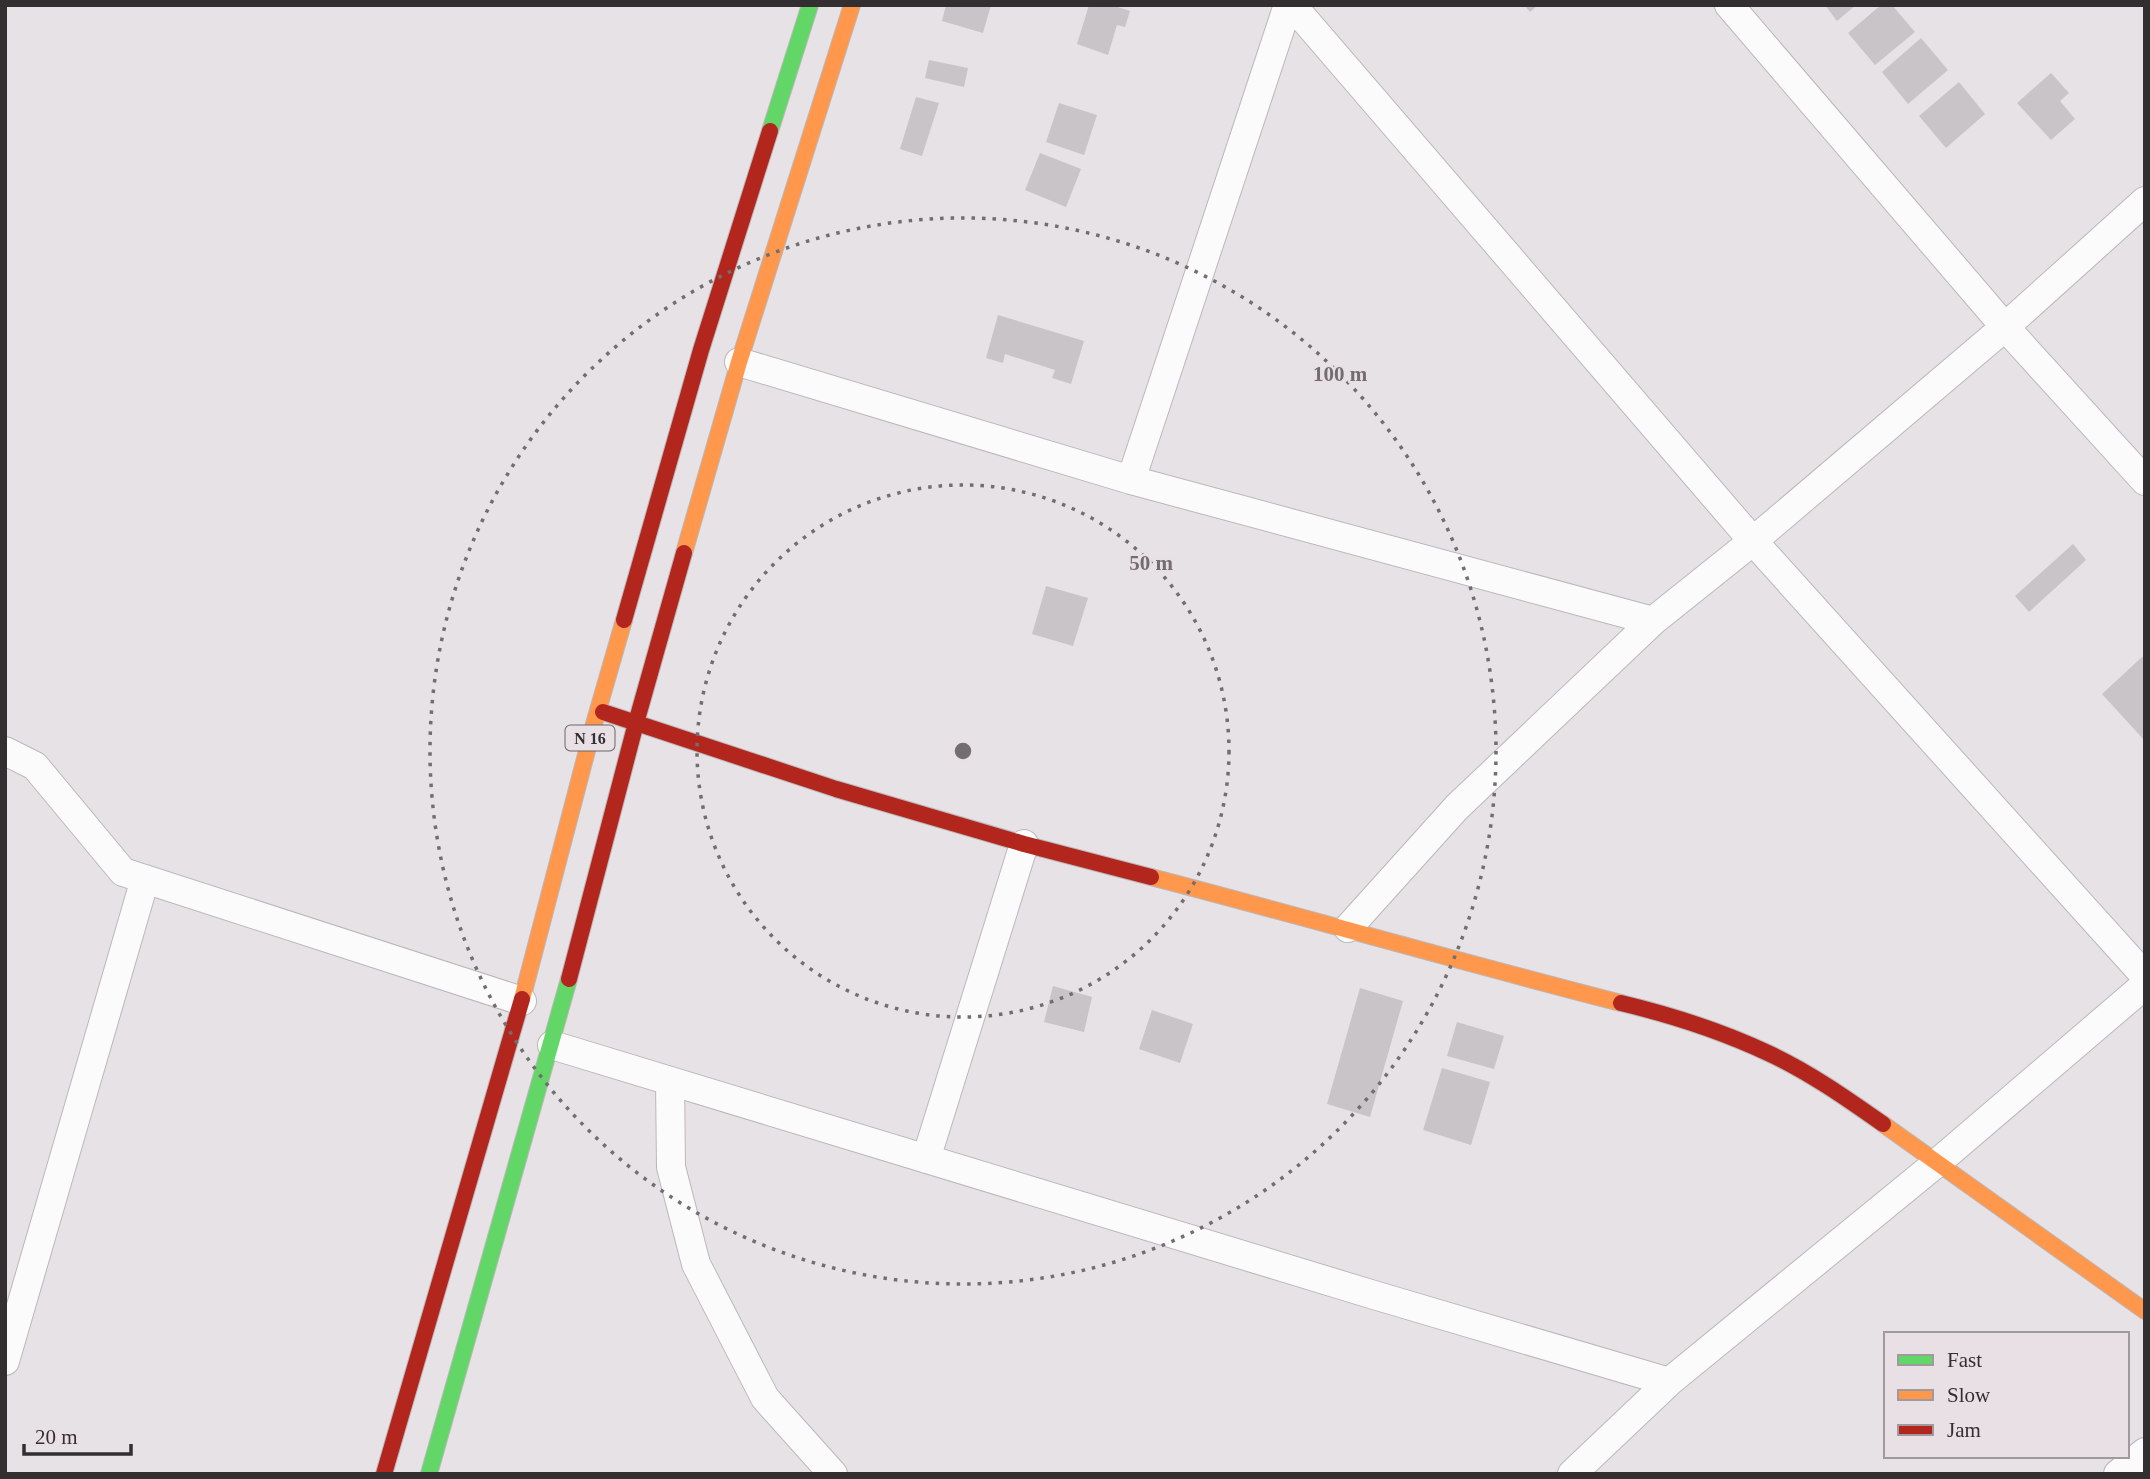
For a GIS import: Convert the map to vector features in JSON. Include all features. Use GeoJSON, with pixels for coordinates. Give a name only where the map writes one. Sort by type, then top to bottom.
{"type":"FeatureCollection","features":[{"type":"Feature","properties":{"kind":"main road","name":"N 16"},"geometry":{"type":"LineString","coordinates":[[384,1474],[522,1001],[598,710],[701,350],[810,5]]}},
{"type":"Feature","properties":{"kind":"main road","name":"N 16"},"geometry":{"type":"LineString","coordinates":[[429,1474],[424,1450],[552,1045],[636,723],[739,362],[852,5]]}},
{"type":"Feature","properties":{"kind":"main road"},"geometry":{"type":"LineString","coordinates":[[598,710],[836,789],[1024,844],[1348,928],[1483,968],[1674,1016],[1769,1053],[1837,1091],[2145,1311]]}},
{"type":"Feature","properties":{"kind":"main road"},"geometry":{"type":"LineString","coordinates":[[393,1442],[424,1450]]}},
{"type":"Feature","properties":{"kind":"street"},"geometry":{"type":"LineString","coordinates":[[1130,480],[1290,5]]}},
{"type":"Feature","properties":{"kind":"street"},"geometry":{"type":"LineString","coordinates":[[1290,5],[1753,541],[2145,976]]}},
{"type":"Feature","properties":{"kind":"street"},"geometry":{"type":"LineString","coordinates":[[1729,5],[2005,327],[2145,481]]}},
{"type":"Feature","properties":{"kind":"street"},"geometry":{"type":"LineString","coordinates":[[1348,928],[1457,807],[1653,621],[1753,541],[2005,327],[2145,201]]}},
{"type":"Feature","properties":{"kind":"street"},"geometry":{"type":"LineString","coordinates":[[739,362],[1130,480],[1653,621]]}},
{"type":"Feature","properties":{"kind":"street"},"geometry":{"type":"LineString","coordinates":[[5,751],[35,766],[122,872],[522,1001]]}},
{"type":"Feature","properties":{"kind":"street"},"geometry":{"type":"LineString","coordinates":[[926,1159],[1024,844]]}},
{"type":"Feature","properties":{"kind":"street"},"geometry":{"type":"LineString","coordinates":[[5,1360],[145,879]]}},
{"type":"Feature","properties":{"kind":"street"},"geometry":{"type":"LineString","coordinates":[[1572,1474],[1668,1382],[1938,1162],[2145,985]]}},
{"type":"Feature","properties":{"kind":"street"},"geometry":{"type":"LineString","coordinates":[[552,1045],[1668,1382]]}},
{"type":"Feature","properties":{"kind":"street"},"geometry":{"type":"LineString","coordinates":[[670,1081],[671,1167],[696,1264],[765,1398],[833,1474]]}},
{"type":"Feature","properties":{"kind":"street"},"geometry":{"type":"LineString","coordinates":[[2118,1474],[2145,1452]]}},
{"type":"Feature","properties":{"kind":"building"},"geometry":{"type":"Polygon","coordinates":[[[946,5],[991,5],[983,33],[942,21],[946,5]]]}},
{"type":"Feature","properties":{"kind":"building"},"geometry":{"type":"Polygon","coordinates":[[[1089,5],[1111,5],[1130,11],[1125,27],[1117,25],[1108,55],[1077,44],[1089,5]]]}},
{"type":"Feature","properties":{"kind":"building"},"geometry":{"type":"Polygon","coordinates":[[[1524,5],[1538,5],[1530,12],[1524,5]]]}},
{"type":"Feature","properties":{"kind":"building"},"geometry":{"type":"Polygon","coordinates":[[[1825,5],[1856,5],[1837,21],[1825,5]]]}},
{"type":"Feature","properties":{"kind":"building"},"geometry":{"type":"Polygon","coordinates":[[[1881,5],[1892,5],[1915,32],[1875,65],[1848,33],[1881,5]]]}},
{"type":"Feature","properties":{"kind":"building"},"geometry":{"type":"Polygon","coordinates":[[[1921,38],[1948,70],[1908,104],[1882,72],[1921,38]]]}},
{"type":"Feature","properties":{"kind":"building"},"geometry":{"type":"Polygon","coordinates":[[[929,60],[968,68],[964,87],[925,78],[929,60]]]}},
{"type":"Feature","properties":{"kind":"building"},"geometry":{"type":"Polygon","coordinates":[[[2051,73],[2069,93],[2060,101],[2075,119],[2051,140],[2017,103],[2051,73]]]}},
{"type":"Feature","properties":{"kind":"building"},"geometry":{"type":"Polygon","coordinates":[[[1959,82],[1985,114],[1946,148],[1919,116],[1959,82]]]}},
{"type":"Feature","properties":{"kind":"building"},"geometry":{"type":"Polygon","coordinates":[[[916,97],[939,103],[922,156],[900,149],[916,97]]]}},
{"type":"Feature","properties":{"kind":"building"},"geometry":{"type":"Polygon","coordinates":[[[1059,103],[1097,115],[1084,155],[1046,142],[1059,103]]]}},
{"type":"Feature","properties":{"kind":"building"},"geometry":{"type":"Polygon","coordinates":[[[1040,153],[1081,169],[1066,207],[1025,190],[1040,153]]]}},
{"type":"Feature","properties":{"kind":"building"},"geometry":{"type":"Polygon","coordinates":[[[998,315],[1084,341],[1071,384],[1052,378],[1055,370],[1005,354],[1003,363],[986,358],[998,315]]]}},
{"type":"Feature","properties":{"kind":"building"},"geometry":{"type":"Polygon","coordinates":[[[2073,544],[2086,560],[2029,612],[2015,596],[2073,544]]]}},
{"type":"Feature","properties":{"kind":"building"},"geometry":{"type":"Polygon","coordinates":[[[1046,586],[1088,598],[1073,646],[1032,634],[1046,586]]]}},
{"type":"Feature","properties":{"kind":"building"},"geometry":{"type":"Polygon","coordinates":[[[2142,657],[2145,660],[2145,741],[2102,694],[2142,657]]]}},
{"type":"Feature","properties":{"kind":"building"},"geometry":{"type":"Polygon","coordinates":[[[1053,986],[1092,997],[1084,1032],[1044,1022],[1053,986]]]}},
{"type":"Feature","properties":{"kind":"building"},"geometry":{"type":"Polygon","coordinates":[[[1360,988],[1403,1001],[1370,1117],[1327,1104],[1360,988]]]}},
{"type":"Feature","properties":{"kind":"building"},"geometry":{"type":"Polygon","coordinates":[[[1152,1010],[1193,1024],[1180,1063],[1139,1049],[1152,1010]]]}},
{"type":"Feature","properties":{"kind":"building"},"geometry":{"type":"Polygon","coordinates":[[[1457,1022],[1504,1036],[1494,1069],[1447,1056],[1457,1022]]]}},
{"type":"Feature","properties":{"kind":"building"},"geometry":{"type":"Polygon","coordinates":[[[1442,1068],[1490,1082],[1471,1145],[1423,1130],[1442,1068]]]}},
{"type":"Feature","properties":{"kind":"traffic: fast"},"geometry":{"type":"LineString","coordinates":[[770,131],[810,5]]}},
{"type":"Feature","properties":{"kind":"traffic: fast"},"geometry":{"type":"LineString","coordinates":[[429,1474],[569,979]]}},
{"type":"Feature","properties":{"kind":"traffic: slow"},"geometry":{"type":"LineString","coordinates":[[684,553],[739,362],[852,5]]}},
{"type":"Feature","properties":{"kind":"traffic: slow"},"geometry":{"type":"LineString","coordinates":[[522,999],[624,620]]}},
{"type":"Feature","properties":{"kind":"traffic: slow"},"geometry":{"type":"LineString","coordinates":[[1151,877],[1621,1003]]}},
{"type":"Feature","properties":{"kind":"traffic: slow"},"geometry":{"type":"LineString","coordinates":[[1883,1124],[2145,1311]]}},
{"type":"Feature","properties":{"kind":"traffic: jam"},"geometry":{"type":"LineString","coordinates":[[624,620],[701,350],[770,131]]}},
{"type":"Feature","properties":{"kind":"traffic: jam"},"geometry":{"type":"LineString","coordinates":[[569,979],[684,553]]}},
{"type":"Feature","properties":{"kind":"traffic: jam"},"geometry":{"type":"LineString","coordinates":[[603,712],[836,789],[1024,844],[1151,877]]}},
{"type":"Feature","properties":{"kind":"traffic: jam"},"geometry":{"type":"LineString","coordinates":[[384,1474],[522,999]]}},
{"type":"Feature","properties":{"kind":"traffic: jam"},"geometry":{"type":"LineString","coordinates":[[1621,1003],[1696,1024],[1768,1053],[1813,1077],[1883,1124]]}}]}
